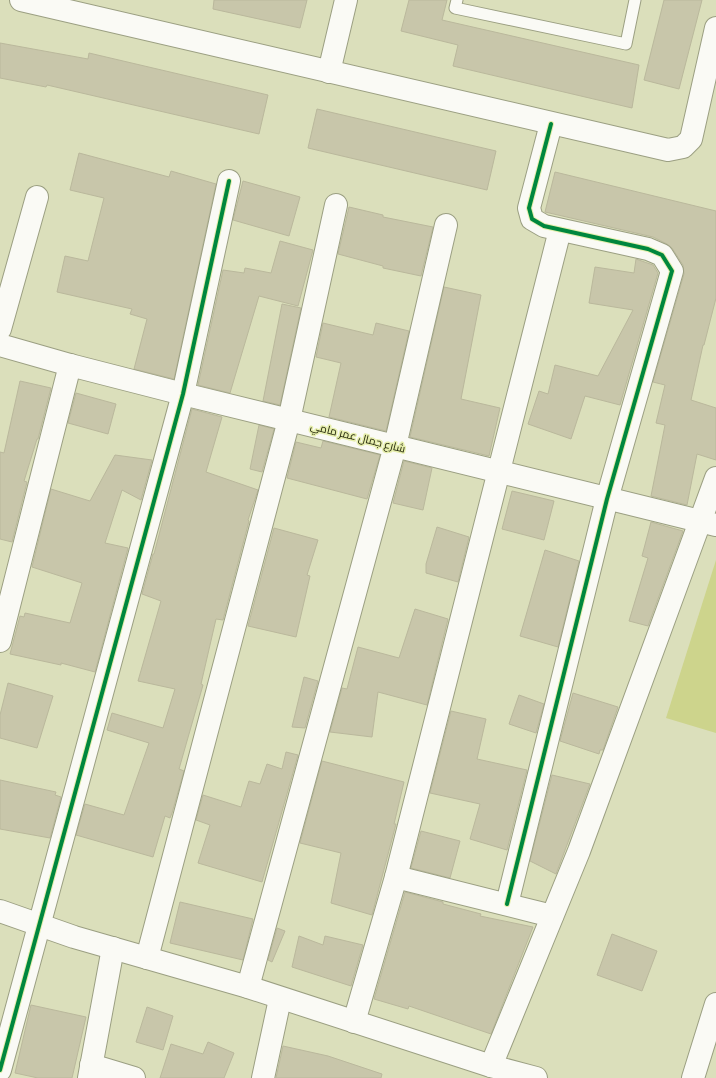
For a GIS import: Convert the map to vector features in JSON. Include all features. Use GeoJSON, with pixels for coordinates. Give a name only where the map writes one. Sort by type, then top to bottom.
{"type":"FeatureCollection","features":[{"type":"Feature","properties":{"kind":"street"},"geometry":{"type":"LineString","coordinates":[[21,0],[668,150],[683,147],[691,139],[716,28]]}},
{"type":"Feature","properties":{"kind":"street"},"geometry":{"type":"LineString","coordinates":[[329,72],[346,0]]}},
{"type":"Feature","properties":{"kind":"street"},"geometry":{"type":"LineString","coordinates":[[507,904],[607,499],[672,271],[662,255],[648,249],[544,226],[532,219],[529,208],[551,124]]}},
{"type":"Feature","properties":{"kind":"street"},"geometry":{"type":"LineString","coordinates":[[0,1070],[38,924],[183,394],[229,181]]}},
{"type":"Feature","properties":{"kind":"street"},"geometry":{"type":"LineString","coordinates":[[0,329],[37,197]]}},
{"type":"Feature","properties":{"kind":"street"},"geometry":{"type":"LineString","coordinates":[[147,958],[289,420],[336,205]]}},
{"type":"Feature","properties":{"kind":"street"},"geometry":{"type":"LineString","coordinates":[[248,987],[395,446],[446,225]]}},
{"type":"Feature","properties":{"kind":"street"},"geometry":{"type":"LineString","coordinates":[[354,1022],[396,877],[560,230]]}},
{"type":"Feature","properties":{"kind":"street","name":"شارع جمال عمر مامي"},"geometry":{"type":"LineString","coordinates":[[0,345],[70,365],[183,394],[709,523]]}},
{"type":"Feature","properties":{"kind":"street"},"geometry":{"type":"LineString","coordinates":[[0,641],[70,365]]}},
{"type":"Feature","properties":{"kind":"street"},"geometry":{"type":"LineString","coordinates":[[491,1066],[579,851],[709,523],[716,478]]}},
{"type":"Feature","properties":{"kind":"street"},"geometry":{"type":"LineString","coordinates":[[396,877],[552,916]]}},
{"type":"Feature","properties":{"kind":"street"},"geometry":{"type":"LineString","coordinates":[[0,911],[114,948],[248,987],[280,999],[491,1066],[536,1078]]}},
{"type":"Feature","properties":{"kind":"street"},"geometry":{"type":"LineString","coordinates":[[114,948],[90,1071],[134,1078]]}},
{"type":"Feature","properties":{"kind":"street"},"geometry":{"type":"LineString","coordinates":[[263,1078],[280,999]]}},
{"type":"Feature","properties":{"kind":"street"},"geometry":{"type":"LineString","coordinates":[[693,1078],[716,1004]]}},
{"type":"Feature","properties":{"kind":"lane"},"geometry":{"type":"LineString","coordinates":[[457,0],[455,8],[626,44],[636,0]]}},
{"type":"Feature","properties":{"kind":"green space"},"geometry":{"type":"Polygon","coordinates":[[[716,560],[716,733],[666,718],[716,560]]]}},
{"type":"Feature","properties":{"kind":"building"},"geometry":{"type":"Polygon","coordinates":[[[214,0],[307,0],[300,28],[213,9],[214,0]]]}},
{"type":"Feature","properties":{"kind":"building"},"geometry":{"type":"Polygon","coordinates":[[[409,0],[447,0],[442,20],[639,65],[632,108],[453,66],[458,45],[401,31],[409,0]]]}},
{"type":"Feature","properties":{"kind":"building"},"geometry":{"type":"Polygon","coordinates":[[[664,0],[702,0],[679,89],[644,80],[664,0]]]}},
{"type":"Feature","properties":{"kind":"building"},"geometry":{"type":"Polygon","coordinates":[[[0,43],[88,59],[89,53],[268,95],[259,134],[47,85],[46,87],[0,78],[0,43]]]}},
{"type":"Feature","properties":{"kind":"building"},"geometry":{"type":"Polygon","coordinates":[[[317,109],[496,151],[487,190],[308,148],[317,109]]]}},
{"type":"Feature","properties":{"kind":"building"},"geometry":{"type":"Polygon","coordinates":[[[79,153],[169,177],[171,171],[216,184],[174,379],[134,369],[147,319],[130,314],[132,309],[57,292],[65,256],[88,261],[104,198],[70,190],[79,153]]]}},
{"type":"Feature","properties":{"kind":"building"},"geometry":{"type":"Polygon","coordinates":[[[555,172],[716,211],[716,298],[703,345],[691,400],[716,408],[716,460],[697,454],[687,505],[651,496],[665,425],[656,423],[665,385],[653,382],[684,274],[683,265],[672,248],[653,237],[545,212],[555,172]]]}},
{"type":"Feature","properties":{"kind":"building"},"geometry":{"type":"Polygon","coordinates":[[[243,181],[300,197],[289,236],[233,220],[243,181]]]}},
{"type":"Feature","properties":{"kind":"building"},"geometry":{"type":"Polygon","coordinates":[[[349,207],[383,215],[383,217],[433,227],[421,276],[383,268],[383,266],[338,254],[349,207]]]}},
{"type":"Feature","properties":{"kind":"building"},"geometry":{"type":"Polygon","coordinates":[[[280,241],[313,250],[298,306],[259,296],[230,393],[198,385],[223,270],[244,273],[245,268],[271,273],[280,241]]]}},
{"type":"Feature","properties":{"kind":"building"},"geometry":{"type":"Polygon","coordinates":[[[636,259],[653,265],[658,273],[620,405],[585,396],[571,439],[528,424],[539,391],[548,394],[555,365],[598,376],[633,310],[589,303],[595,267],[634,273],[636,259]]]}},
{"type":"Feature","properties":{"kind":"building"},"geometry":{"type":"Polygon","coordinates":[[[444,287],[481,295],[461,399],[500,408],[489,456],[410,437],[444,287]]]}},
{"type":"Feature","properties":{"kind":"building"},"geometry":{"type":"Polygon","coordinates":[[[282,304],[301,308],[280,405],[263,401],[282,304]]]}},
{"type":"Feature","properties":{"kind":"building"},"geometry":{"type":"Polygon","coordinates":[[[323,323],[373,335],[376,323],[409,331],[386,431],[329,417],[341,363],[316,357],[323,323]]]}},
{"type":"Feature","properties":{"kind":"building"},"geometry":{"type":"Polygon","coordinates":[[[20,381],[51,388],[38,439],[24,481],[27,482],[12,542],[0,539],[0,452],[4,453],[20,381]]]}},
{"type":"Feature","properties":{"kind":"building"},"geometry":{"type":"Polygon","coordinates":[[[76,393],[116,404],[108,434],[68,423],[76,393]]]}},
{"type":"Feature","properties":{"kind":"building"},"geometry":{"type":"Polygon","coordinates":[[[192,409],[222,417],[206,472],[258,490],[248,520],[249,521],[223,620],[216,619],[201,684],[203,685],[179,769],[184,771],[172,813],[170,818],[165,816],[153,857],[76,835],[85,804],[124,815],[149,743],[107,730],[112,713],[163,728],[175,689],[138,681],[161,601],[142,594],[192,409]]]}},
{"type":"Feature","properties":{"kind":"building"},"geometry":{"type":"Polygon","coordinates":[[[259,425],[274,429],[262,472],[250,469],[259,425]]]}},
{"type":"Feature","properties":{"kind":"building"},"geometry":{"type":"Polygon","coordinates":[[[323,441],[380,455],[367,499],[287,478],[296,442],[321,448],[323,441]]]}},
{"type":"Feature","properties":{"kind":"building"},"geometry":{"type":"Polygon","coordinates":[[[115,455],[152,460],[141,500],[122,490],[105,543],[128,548],[95,672],[61,663],[61,665],[10,654],[20,616],[24,617],[25,613],[70,623],[82,583],[32,567],[51,489],[90,501],[115,455]]]}},
{"type":"Feature","properties":{"kind":"building"},"geometry":{"type":"Polygon","coordinates":[[[404,461],[432,468],[423,510],[393,503],[404,461]]]}},
{"type":"Feature","properties":{"kind":"building"},"geometry":{"type":"Polygon","coordinates":[[[512,491],[554,501],[544,540],[502,529],[512,491]]]}},
{"type":"Feature","properties":{"kind":"building"},"geometry":{"type":"Polygon","coordinates":[[[651,522],[683,531],[648,626],[629,621],[648,558],[642,556],[651,522]]]}},
{"type":"Feature","properties":{"kind":"building"},"geometry":{"type":"Polygon","coordinates":[[[437,527],[469,537],[458,582],[426,573],[426,564],[437,527]]]}},
{"type":"Feature","properties":{"kind":"building"},"geometry":{"type":"Polygon","coordinates":[[[274,528],[318,540],[307,575],[310,576],[296,637],[248,626],[274,528]]]}},
{"type":"Feature","properties":{"kind":"building"},"geometry":{"type":"Polygon","coordinates":[[[545,550],[579,561],[558,647],[520,636],[545,550]]]}},
{"type":"Feature","properties":{"kind":"building"},"geometry":{"type":"Polygon","coordinates":[[[415,609],[448,619],[427,705],[378,692],[372,737],[330,732],[342,688],[347,689],[358,647],[399,658],[415,609]]]}},
{"type":"Feature","properties":{"kind":"building"},"geometry":{"type":"Polygon","coordinates":[[[304,677],[318,681],[305,728],[292,727],[304,677]]]}},
{"type":"Feature","properties":{"kind":"building"},"geometry":{"type":"Polygon","coordinates":[[[8,683],[53,696],[37,748],[0,738],[0,715],[8,683]]]}},
{"type":"Feature","properties":{"kind":"building"},"geometry":{"type":"Polygon","coordinates":[[[573,693],[618,707],[603,750],[600,750],[599,754],[560,741],[573,693]]]}},
{"type":"Feature","properties":{"kind":"building"},"geometry":{"type":"Polygon","coordinates":[[[519,695],[544,704],[536,733],[509,724],[519,695]]]}},
{"type":"Feature","properties":{"kind":"building"},"geometry":{"type":"Polygon","coordinates":[[[451,711],[486,719],[477,759],[527,770],[507,850],[470,839],[480,804],[430,793],[451,711]]]}},
{"type":"Feature","properties":{"kind":"building"},"geometry":{"type":"Polygon","coordinates":[[[286,752],[298,755],[262,882],[198,863],[210,825],[196,820],[203,795],[241,807],[249,781],[260,784],[267,764],[282,769],[286,752]]]}},
{"type":"Feature","properties":{"kind":"building"},"geometry":{"type":"Polygon","coordinates":[[[322,761],[404,782],[394,824],[396,824],[372,915],[331,903],[341,853],[300,843],[322,761]]]}},
{"type":"Feature","properties":{"kind":"building"},"geometry":{"type":"Polygon","coordinates":[[[552,775],[590,784],[556,874],[530,861],[552,775]]]}},
{"type":"Feature","properties":{"kind":"building"},"geometry":{"type":"Polygon","coordinates":[[[0,780],[56,792],[55,795],[61,797],[50,838],[0,829],[0,780]]]}},
{"type":"Feature","properties":{"kind":"building"},"geometry":{"type":"Polygon","coordinates":[[[421,831],[460,841],[450,878],[411,868],[421,831]]]}},
{"type":"Feature","properties":{"kind":"building"},"geometry":{"type":"Polygon","coordinates":[[[405,892],[481,914],[480,916],[533,927],[491,1034],[409,1006],[408,1009],[374,999],[405,892]]]}},
{"type":"Feature","properties":{"kind":"building"},"geometry":{"type":"Polygon","coordinates":[[[180,902],[253,919],[243,960],[170,943],[180,902]]]}},
{"type":"Feature","properties":{"kind":"building"},"geometry":{"type":"Polygon","coordinates":[[[277,928],[285,931],[272,962],[268,960],[277,928]]]}},
{"type":"Feature","properties":{"kind":"building"},"geometry":{"type":"Polygon","coordinates":[[[612,934],[657,951],[642,991],[597,975],[612,934]]]}},
{"type":"Feature","properties":{"kind":"building"},"geometry":{"type":"Polygon","coordinates":[[[299,936],[323,945],[325,936],[363,945],[351,986],[292,967],[299,936]]]}},
{"type":"Feature","properties":{"kind":"building"},"geometry":{"type":"Polygon","coordinates":[[[31,1005],[86,1017],[72,1078],[38,1078],[15,1073],[31,1005]]]}},
{"type":"Feature","properties":{"kind":"building"},"geometry":{"type":"Polygon","coordinates":[[[147,1007],[173,1016],[163,1050],[136,1042],[147,1007]]]}},
{"type":"Feature","properties":{"kind":"building"},"geometry":{"type":"Polygon","coordinates":[[[208,1042],[234,1053],[224,1078],[160,1078],[171,1044],[203,1054],[208,1042]]]}},
{"type":"Feature","properties":{"kind":"building"},"geometry":{"type":"Polygon","coordinates":[[[283,1046],[328,1056],[382,1074],[381,1078],[276,1078],[283,1046]]]}},
{"type":"Feature","properties":{"kind":"cycle path"},"geometry":{"type":"LineString","coordinates":[[507,904],[607,499],[672,271],[662,255],[648,249],[544,226],[532,219],[529,208],[551,124]]}},
{"type":"Feature","properties":{"kind":"cycle path"},"geometry":{"type":"LineString","coordinates":[[0,1070],[183,394],[229,181]]}}]}
